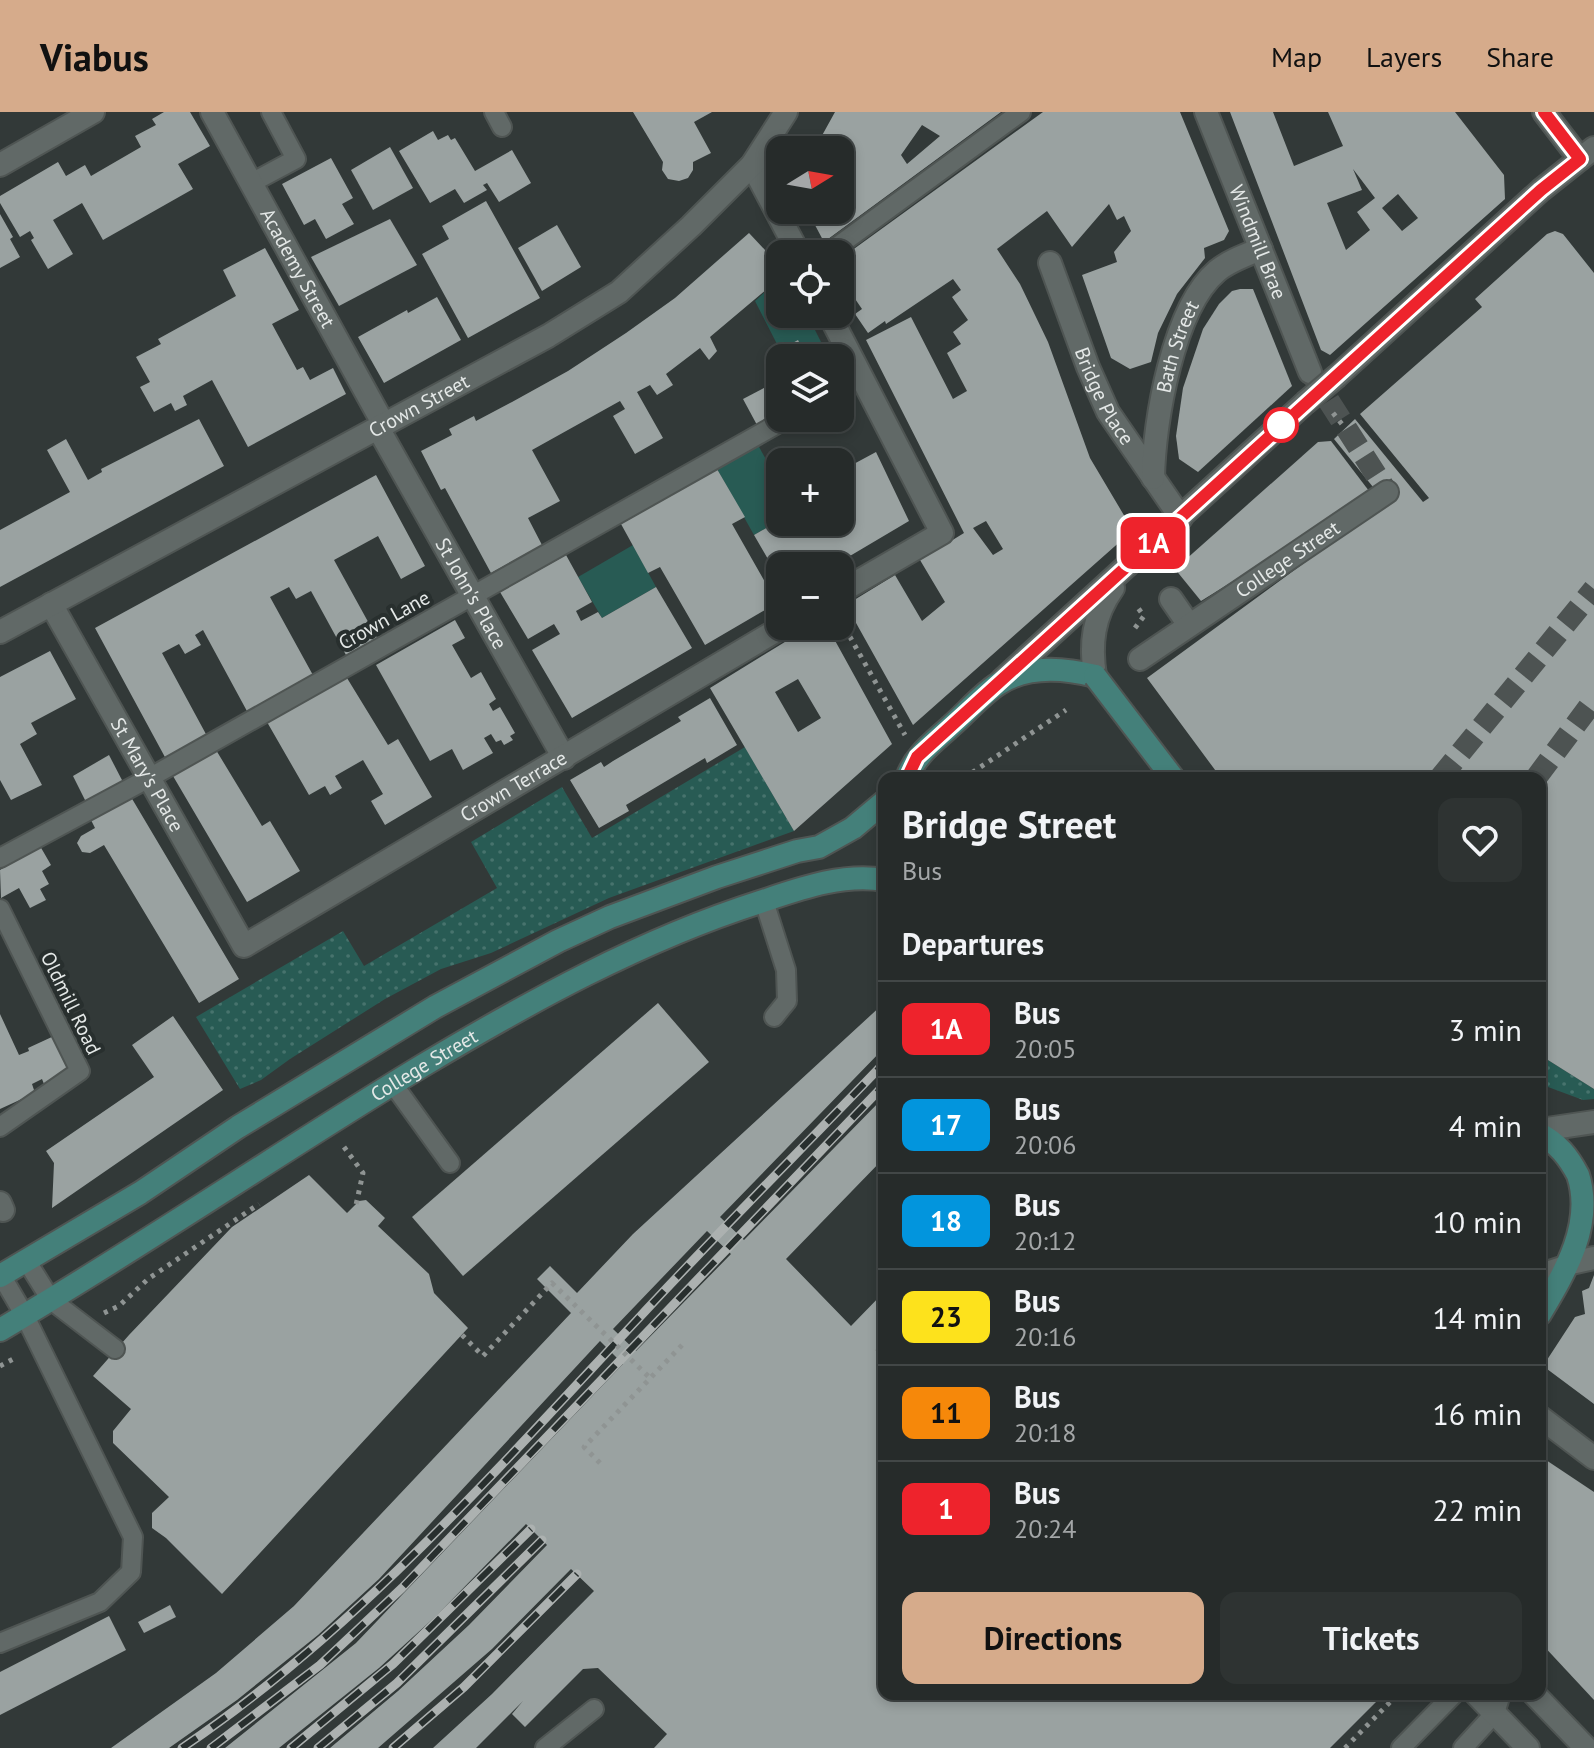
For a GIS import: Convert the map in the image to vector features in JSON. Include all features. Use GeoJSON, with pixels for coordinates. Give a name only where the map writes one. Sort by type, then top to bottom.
{"type":"FeatureCollection","features":[{"type":"Feature","properties":{"kind":"main road"},"geometry":{"type":"LineString","coordinates":[[910,772],[917,757],[998,684],[1026,674],[1068,669],[1095,676],[1168,772]]}},
{"type":"Feature","properties":{"kind":"main road"},"geometry":{"type":"LineString","coordinates":[[0,1275],[140,1193],[249,1120],[435,1007],[558,941],[610,917],[717,877],[819,847],[878,807]]}},
{"type":"Feature","properties":{"kind":"main road","name":"College Street"},"geometry":{"type":"LineString","coordinates":[[0,1330],[393,1084],[529,1005],[688,928],[764,901],[834,881],[878,879]]}},
{"type":"Feature","properties":{"kind":"main road"},"geometry":{"type":"LineString","coordinates":[[1546,1136],[1570,1159],[1591,1205],[1571,1263],[1546,1304]]}},
{"type":"Feature","properties":{"kind":"street"},"geometry":{"type":"LineString","coordinates":[[0,165],[93,112]]}},
{"type":"Feature","properties":{"kind":"street","name":"Academy Street"},"geometry":{"type":"LineString","coordinates":[[212,112],[381,427]]}},
{"type":"Feature","properties":{"kind":"street","name":"Crown Street"},"geometry":{"type":"LineString","coordinates":[[0,632],[548,336],[619,292],[752,165],[786,112]]}},
{"type":"Feature","properties":{"kind":"street","name":"Windmill Brae"},"geometry":{"type":"LineString","coordinates":[[1206,112],[1310,372]]}},
{"type":"Feature","properties":{"kind":"street"},"geometry":{"type":"LineString","coordinates":[[998,684],[1541,190],[1587,154],[1544,112]]}},
{"type":"Feature","properties":{"kind":"street"},"geometry":{"type":"LineString","coordinates":[[752,165],[792,240]]}},
{"type":"Feature","properties":{"kind":"street","name":"Bath Street"},"geometry":{"type":"LineString","coordinates":[[1153,478],[1156,421],[1166,375],[1197,296],[1217,271],[1261,249]]}},
{"type":"Feature","properties":{"kind":"street","name":"Bridge Place"},"geometry":{"type":"LineString","coordinates":[[1050,263],[1108,412],[1181,518]]}},
{"type":"Feature","properties":{"kind":"street"},"geometry":{"type":"LineString","coordinates":[[836,328],[942,533],[854,584]]}},
{"type":"Feature","properties":{"kind":"street","name":"St John's Place"},"geometry":{"type":"LineString","coordinates":[[381,427],[564,758]]}},
{"type":"Feature","properties":{"kind":"street","name":"College Street"},"geometry":{"type":"LineString","coordinates":[[1140,659],[1387,492]]}},
{"type":"Feature","properties":{"kind":"street"},"geometry":{"type":"LineString","coordinates":[[1095,676],[1092,648],[1097,617],[1123,573]]}},
{"type":"Feature","properties":{"kind":"street"},"geometry":{"type":"LineString","coordinates":[[1171,599],[1189,625]]}},
{"type":"Feature","properties":{"kind":"street","name":"St Mary's Place"},"geometry":{"type":"LineString","coordinates":[[51,604],[244,946]]}},
{"type":"Feature","properties":{"kind":"street","name":"Crown Terrace"},"geometry":{"type":"LineString","coordinates":[[244,946],[766,637]]}},
{"type":"Feature","properties":{"kind":"street"},"geometry":{"type":"LineString","coordinates":[[1546,1131],[1594,1122]]}},
{"type":"Feature","properties":{"kind":"street"},"geometry":{"type":"LineString","coordinates":[[1571,1263],[1594,1258]]}},
{"type":"Feature","properties":{"kind":"street"},"geometry":{"type":"LineString","coordinates":[[1546,1420],[1584,1440],[1594,1458]]}},
{"type":"Feature","properties":{"kind":"street"},"geometry":{"type":"LineString","coordinates":[[1540,1700],[1586,1748]]}},
{"type":"Feature","properties":{"kind":"street"},"geometry":{"type":"LineString","coordinates":[[1498,1704],[1528,1748]]}},
{"type":"Feature","properties":{"kind":"lane"},"geometry":{"type":"LineString","coordinates":[[251,183],[296,159],[271,112]]}},
{"type":"Feature","properties":{"kind":"lane"},"geometry":{"type":"LineString","coordinates":[[846,240],[1021,112]]}},
{"type":"Feature","properties":{"kind":"lane"},"geometry":{"type":"LineString","coordinates":[[854,381],[861,377]]}},
{"type":"Feature","properties":{"kind":"lane","name":"Crown Lane"},"geometry":{"type":"LineString","coordinates":[[0,858],[149,778],[766,430]]}},
{"type":"Feature","properties":{"kind":"lane"},"geometry":{"type":"LineString","coordinates":[[764,901],[786,970],[787,1001],[774,1017]]}},
{"type":"Feature","properties":{"kind":"lane","name":"Oldmill Road"},"geometry":{"type":"LineString","coordinates":[[0,909],[80,1071],[0,1127]]}},
{"type":"Feature","properties":{"kind":"lane"},"geometry":{"type":"LineString","coordinates":[[393,1084],[450,1163]]}},
{"type":"Feature","properties":{"kind":"lane"},"geometry":{"type":"LineString","coordinates":[[26,1260],[51,1300],[115,1349]]}},
{"type":"Feature","properties":{"kind":"lane"},"geometry":{"type":"LineString","coordinates":[[1546,1271],[1571,1263]]}},
{"type":"Feature","properties":{"kind":"lane"},"geometry":{"type":"LineString","coordinates":[[0,1275],[25,1316],[133,1537],[131,1572],[100,1602],[0,1643]]}},
{"type":"Feature","properties":{"kind":"lane"},"geometry":{"type":"LineString","coordinates":[[1401,1748],[1448,1700]]}},
{"type":"Feature","properties":{"kind":"lane"},"geometry":{"type":"LineString","coordinates":[[1463,1748],[1498,1704]]}},
{"type":"Feature","properties":{"kind":"lane"},"geometry":{"type":"LineString","coordinates":[[545,1748],[594,1709]]}},
{"type":"Feature","properties":{"kind":"lane"},"geometry":{"type":"LineString","coordinates":[[1419,1748],[1423,1726]]}},
{"type":"Feature","properties":{"kind":"path"},"geometry":{"type":"LineString","coordinates":[[1123,573],[1144,616],[1132,636],[1140,659]]}},
{"type":"Feature","properties":{"kind":"path"},"geometry":{"type":"LineString","coordinates":[[852,640],[917,757]]}},
{"type":"Feature","properties":{"kind":"path"},"geometry":{"type":"LineString","coordinates":[[973,772],[1066,710]]}},
{"type":"Feature","properties":{"kind":"path"},"geometry":{"type":"LineString","coordinates":[[332,1155],[345,1146],[363,1173],[356,1205]]}},
{"type":"Feature","properties":{"kind":"path"},"geometry":{"type":"LineString","coordinates":[[148,1279],[266,1199]]}},
{"type":"Feature","properties":{"kind":"path"},"geometry":{"type":"LineString","coordinates":[[462,1335],[483,1356],[552,1283],[650,1378]]}},
{"type":"Feature","properties":{"kind":"path"},"geometry":{"type":"LineString","coordinates":[[600,1463],[584,1447],[686,1341]]}},
{"type":"Feature","properties":{"kind":"path"},"geometry":{"type":"LineString","coordinates":[[1345,1748],[1392,1700]]}},
{"type":"Feature","properties":{"kind":"green space"},"geometry":{"type":"Polygon","coordinates":[[[766,291],[766,323],[755,301],[766,291]]]}},
{"type":"Feature","properties":{"kind":"green space"},"geometry":{"type":"Polygon","coordinates":[[[769,328],[814,328],[822,344],[800,344],[798,341],[777,344],[769,328]]]}},
{"type":"Feature","properties":{"kind":"green space"},"geometry":{"type":"Polygon","coordinates":[[[758,445],[766,460],[766,528],[754,535],[717,469],[758,445]]]}},
{"type":"Feature","properties":{"kind":"green space"},"geometry":{"type":"Polygon","coordinates":[[[633,545],[656,587],[602,618],[578,577],[633,545]]]}},
{"type":"Feature","properties":{"kind":"green space"},"geometry":{"type":"Polygon","coordinates":[[[745,747],[794,831],[609,898],[491,953],[441,969],[385,999],[261,1080],[240,1089],[196,1017],[343,931],[364,966],[497,888],[471,842],[562,787],[592,838],[745,747]]]}},
{"type":"Feature","properties":{"kind":"green space"},"geometry":{"type":"Polygon","coordinates":[[[1546,1059],[1594,1089],[1594,1099],[1583,1100],[1546,1086],[1546,1059]]]}},
{"type":"Feature","properties":{"kind":"building"},"geometry":{"type":"Polygon","coordinates":[[[164,112],[190,112],[210,146],[178,164],[193,189],[103,240],[82,203],[53,220],[73,254],[48,269],[31,240],[34,238],[30,231],[20,237],[0,203],[0,196],[58,162],[66,176],[85,165],[91,176],[141,147],[135,136],[156,125],[152,119],[164,112]]]}},
{"type":"Feature","properties":{"kind":"building"},"geometry":{"type":"Polygon","coordinates":[[[633,112],[712,112],[694,122],[711,153],[693,162],[688,178],[679,181],[668,179],[662,170],[663,162],[633,112]]]}},
{"type":"Feature","properties":{"kind":"building"},"geometry":{"type":"Polygon","coordinates":[[[835,112],[1001,112],[854,220],[854,136],[822,136],[835,112]],[[922,125],[901,155],[907,164],[940,136],[922,125]]]}},
{"type":"Feature","properties":{"kind":"building"},"geometry":{"type":"Polygon","coordinates":[[[1043,112],[1180,112],[1229,231],[1224,240],[1204,248],[1205,258],[1177,294],[1158,333],[1151,362],[1130,369],[1111,358],[1082,275],[1117,262],[1114,252],[1131,231],[1124,216],[1117,220],[1109,204],[1072,247],[1047,211],[997,249],[1020,284],[1048,342],[1090,458],[1125,517],[1123,539],[913,725],[854,619],[854,600],[895,575],[922,621],[945,602],[920,560],[964,533],[866,340],[911,317],[953,399],[967,391],[947,353],[961,344],[953,332],[968,320],[952,297],[961,290],[953,279],[868,333],[855,314],[862,309],[854,297],[854,249],[1043,112]],[[986,521],[973,528],[993,555],[1003,549],[986,521]]]}},
{"type":"Feature","properties":{"kind":"building"},"geometry":{"type":"Polygon","coordinates":[[[1230,112],[1273,112],[1294,166],[1343,146],[1328,112],[1455,112],[1504,175],[1505,199],[1330,355],[1321,350],[1230,112]],[[1353,169],[1362,190],[1327,203],[1346,250],[1370,230],[1357,212],[1375,198],[1353,169]],[[1398,194],[1382,208],[1402,231],[1418,218],[1398,194]]]}},
{"type":"Feature","properties":{"kind":"building"},"geometry":{"type":"Polygon","coordinates":[[[433,131],[438,140],[448,135],[451,140],[455,138],[475,171],[512,150],[531,183],[499,202],[487,183],[483,185],[487,190],[464,203],[455,189],[430,203],[399,151],[433,131]]]}},
{"type":"Feature","properties":{"kind":"building"},"geometry":{"type":"Polygon","coordinates":[[[390,147],[413,188],[373,210],[351,170],[390,147]]]}},
{"type":"Feature","properties":{"kind":"building"},"geometry":{"type":"Polygon","coordinates":[[[331,158],[353,198],[342,204],[354,224],[326,239],[315,219],[304,225],[282,184],[331,158]]]}},
{"type":"Feature","properties":{"kind":"building"},"geometry":{"type":"Polygon","coordinates":[[[486,201],[540,298],[468,338],[422,254],[449,239],[442,226],[486,201]]]}},
{"type":"Feature","properties":{"kind":"building"},"geometry":{"type":"Polygon","coordinates":[[[0,214],[20,257],[0,268],[0,214]]]}},
{"type":"Feature","properties":{"kind":"building"},"geometry":{"type":"Polygon","coordinates":[[[390,219],[417,265],[339,306],[311,257],[390,219]]]}},
{"type":"Feature","properties":{"kind":"building"},"geometry":{"type":"Polygon","coordinates":[[[814,224],[849,224],[827,240],[823,240],[814,224]]]}},
{"type":"Feature","properties":{"kind":"building"},"geometry":{"type":"Polygon","coordinates":[[[557,225],[581,267],[542,291],[518,248],[557,225]]]}},
{"type":"Feature","properties":{"kind":"building"},"geometry":{"type":"Polygon","coordinates":[[[1555,231],[1563,234],[1594,273],[1594,1089],[1546,1059],[1546,772],[1217,772],[1147,678],[1386,503],[1334,439],[1355,419],[1423,502],[1429,498],[1360,414],[1482,307],[1475,299],[1547,234],[1555,231]]]}},
{"type":"Feature","properties":{"kind":"building"},"geometry":{"type":"Polygon","coordinates":[[[749,233],[766,251],[766,290],[710,337],[717,351],[709,360],[700,348],[666,374],[673,385],[657,395],[650,385],[637,392],[663,438],[635,454],[613,416],[625,409],[620,401],[532,450],[560,501],[528,518],[542,545],[491,573],[445,488],[441,490],[421,451],[452,435],[449,429],[474,416],[476,421],[568,371],[675,298],[749,233]]]}},
{"type":"Feature","properties":{"kind":"building"},"geometry":{"type":"Polygon","coordinates":[[[265,248],[299,310],[272,324],[297,370],[303,367],[310,380],[333,368],[346,394],[248,447],[212,380],[183,396],[187,405],[175,411],[171,403],[154,412],[140,387],[150,382],[136,357],[161,344],[158,339],[236,296],[223,270],[265,248]]]}},
{"type":"Feature","properties":{"kind":"building"},"geometry":{"type":"Polygon","coordinates":[[[1253,289],[1292,386],[1198,472],[1179,459],[1176,436],[1183,388],[1203,329],[1219,304],[1232,291],[1253,289]]]}},
{"type":"Feature","properties":{"kind":"building"},"geometry":{"type":"Polygon","coordinates":[[[437,297],[461,340],[384,383],[358,337],[437,297]]]}},
{"type":"Feature","properties":{"kind":"building"},"geometry":{"type":"Polygon","coordinates":[[[766,387],[766,420],[757,425],[743,399],[766,387]]]}},
{"type":"Feature","properties":{"kind":"building"},"geometry":{"type":"Polygon","coordinates":[[[199,419],[224,466],[0,587],[0,530],[70,492],[47,450],[66,439],[88,480],[102,472],[101,469],[199,419]]]}},
{"type":"Feature","properties":{"kind":"building"},"geometry":{"type":"Polygon","coordinates":[[[1331,441],[1369,491],[1201,601],[1175,569],[1318,442],[1331,441]]]}},
{"type":"Feature","properties":{"kind":"building"},"geometry":{"type":"Polygon","coordinates":[[[876,452],[909,521],[854,554],[766,552],[766,556],[754,535],[766,528],[766,536],[854,536],[854,464],[876,452]]]}},
{"type":"Feature","properties":{"kind":"building"},"geometry":{"type":"Polygon","coordinates":[[[717,469],[745,517],[732,524],[766,584],[766,609],[705,645],[660,567],[648,573],[621,524],[717,469]]]}},
{"type":"Feature","properties":{"kind":"building"},"geometry":{"type":"Polygon","coordinates":[[[376,475],[425,566],[401,579],[378,536],[334,560],[377,638],[346,655],[311,591],[296,599],[289,587],[270,597],[314,677],[248,713],[203,630],[195,635],[201,645],[185,654],[179,644],[162,653],[207,736],[166,759],[95,628],[376,475]]]}},
{"type":"Feature","properties":{"kind":"building"},"geometry":{"type":"Polygon","coordinates":[[[566,555],[592,602],[576,611],[581,621],[598,612],[602,618],[656,587],[692,648],[572,718],[532,650],[560,634],[554,624],[528,639],[500,592],[566,555]]]}},
{"type":"Feature","properties":{"kind":"building"},"geometry":{"type":"Polygon","coordinates":[[[455,620],[465,638],[452,645],[471,678],[481,672],[496,699],[489,704],[493,711],[500,707],[515,733],[510,736],[513,740],[504,745],[501,740],[496,742],[491,734],[484,738],[493,753],[463,770],[452,749],[430,761],[376,665],[455,620]]]}},
{"type":"Feature","properties":{"kind":"building"},"geometry":{"type":"Polygon","coordinates":[[[788,640],[835,640],[892,744],[794,831],[710,688],[788,640]],[[798,679],[775,692],[798,732],[821,718],[798,679]]]}},
{"type":"Feature","properties":{"kind":"building"},"geometry":{"type":"Polygon","coordinates":[[[50,651],[76,699],[31,723],[37,734],[20,744],[42,785],[11,800],[0,780],[0,677],[50,651]]]}},
{"type":"Feature","properties":{"kind":"building"},"geometry":{"type":"Polygon","coordinates":[[[347,678],[388,745],[398,739],[432,797],[385,825],[371,801],[383,794],[363,760],[335,776],[342,788],[330,795],[325,786],[309,795],[267,722],[347,678]]]}},
{"type":"Feature","properties":{"kind":"building"},"geometry":{"type":"Polygon","coordinates":[[[710,698],[737,745],[707,763],[705,758],[626,805],[629,811],[599,828],[570,780],[601,762],[604,767],[681,721],[678,717],[710,698]]]}},
{"type":"Feature","properties":{"kind":"building"},"geometry":{"type":"Polygon","coordinates":[[[216,750],[262,826],[270,821],[300,871],[247,902],[173,776],[216,750]]]}},
{"type":"Feature","properties":{"kind":"building"},"geometry":{"type":"Polygon","coordinates":[[[109,755],[124,784],[87,804],[73,776],[109,755]]]}},
{"type":"Feature","properties":{"kind":"building"},"geometry":{"type":"Polygon","coordinates":[[[131,797],[239,979],[199,1003],[104,845],[90,853],[82,852],[77,843],[81,836],[95,828],[91,820],[131,797]]]}},
{"type":"Feature","properties":{"kind":"building"},"geometry":{"type":"Polygon","coordinates":[[[40,846],[51,865],[42,871],[49,884],[40,889],[46,900],[30,908],[19,888],[1,898],[0,870],[40,846]]]}},
{"type":"Feature","properties":{"kind":"building"},"geometry":{"type":"Polygon","coordinates":[[[658,1003],[709,1062],[463,1276],[412,1217],[658,1003]]]}},
{"type":"Feature","properties":{"kind":"building"},"geometry":{"type":"Polygon","coordinates":[[[878,1009],[878,1054],[720,1217],[744,1240],[878,1103],[878,1164],[786,1259],[851,1326],[878,1298],[878,1700],[1378,1700],[1330,1748],[654,1748],[667,1734],[598,1668],[583,1669],[525,1727],[512,1714],[523,1701],[476,1748],[433,1748],[492,1694],[594,1591],[571,1569],[492,1649],[378,1748],[330,1748],[469,1625],[547,1545],[526,1524],[436,1616],[379,1668],[279,1748],[225,1748],[356,1643],[623,1364],[600,1341],[379,1579],[318,1635],[237,1700],[169,1748],[111,1748],[216,1673],[294,1606],[571,1313],[537,1279],[550,1266],[577,1293],[633,1234],[878,1009]],[[707,1231],[613,1329],[636,1351],[731,1254],[707,1231]]]}},
{"type":"Feature","properties":{"kind":"building"},"geometry":{"type":"Polygon","coordinates":[[[0,1014],[19,1055],[54,1036],[70,1072],[44,1084],[42,1079],[32,1084],[35,1093],[0,1109],[0,1014]]]}},
{"type":"Feature","properties":{"kind":"building"},"geometry":{"type":"Polygon","coordinates":[[[173,1016],[223,1090],[52,1208],[54,1163],[46,1151],[154,1077],[132,1045],[173,1016]]]}},
{"type":"Feature","properties":{"kind":"building"},"geometry":{"type":"Polygon","coordinates":[[[309,1175],[347,1213],[359,1201],[366,1200],[385,1218],[378,1226],[429,1274],[434,1293],[468,1328],[222,1594],[152,1528],[152,1513],[169,1497],[113,1443],[113,1431],[131,1409],[93,1376],[232,1227],[309,1175]]]}},
{"type":"Feature","properties":{"kind":"building"},"geometry":{"type":"Polygon","coordinates":[[[1594,1275],[1594,1404],[1546,1368],[1546,1361],[1575,1317],[1585,1314],[1582,1291],[1589,1288],[1594,1275]]]}},
{"type":"Feature","properties":{"kind":"building"},"geometry":{"type":"Polygon","coordinates":[[[1546,1460],[1594,1492],[1594,1700],[1546,1648],[1546,1460]]]}},
{"type":"Feature","properties":{"kind":"building"},"geometry":{"type":"Polygon","coordinates":[[[170,1605],[176,1617],[144,1633],[138,1622],[170,1605]]]}},
{"type":"Feature","properties":{"kind":"building"},"geometry":{"type":"Polygon","coordinates":[[[109,1616],[126,1650],[0,1715],[0,1672],[109,1616]]]}},
{"type":"Feature","properties":{"kind":"tunnel"},"geometry":{"type":"LineString","coordinates":[[1311,373],[1387,492]]}},
{"type":"Feature","properties":{"kind":"tunnel"},"geometry":{"type":"LineString","coordinates":[[1445,772],[1594,589]]}},
{"type":"Feature","properties":{"kind":"tunnel"},"geometry":{"type":"LineString","coordinates":[[1540,772],[1594,700]]}},
{"type":"Feature","properties":{"kind":"railway"},"geometry":{"type":"LineString","coordinates":[[182,1748],[306,1654],[421,1548],[878,1069]]}},
{"type":"Feature","properties":{"kind":"railway"},"geometry":{"type":"LineString","coordinates":[[211,1748],[320,1665],[402,1588],[878,1091]]}},
{"type":"Feature","properties":{"kind":"railway"},"geometry":{"type":"LineString","coordinates":[[291,1748],[393,1664],[531,1529]]}},
{"type":"Feature","properties":{"kind":"railway"},"geometry":{"type":"LineString","coordinates":[[318,1748],[397,1683],[542,1540]]}},
{"type":"Feature","properties":{"kind":"railway"},"geometry":{"type":"LineString","coordinates":[[393,1748],[464,1687],[577,1574]]}},
{"type":"Feature","properties":{"kind":"bus line","name":"1A"},"geometry":{"type":"LineString","coordinates":[[909,772],[917,757],[1541,190],[1580,159],[1544,112]]}}]}
